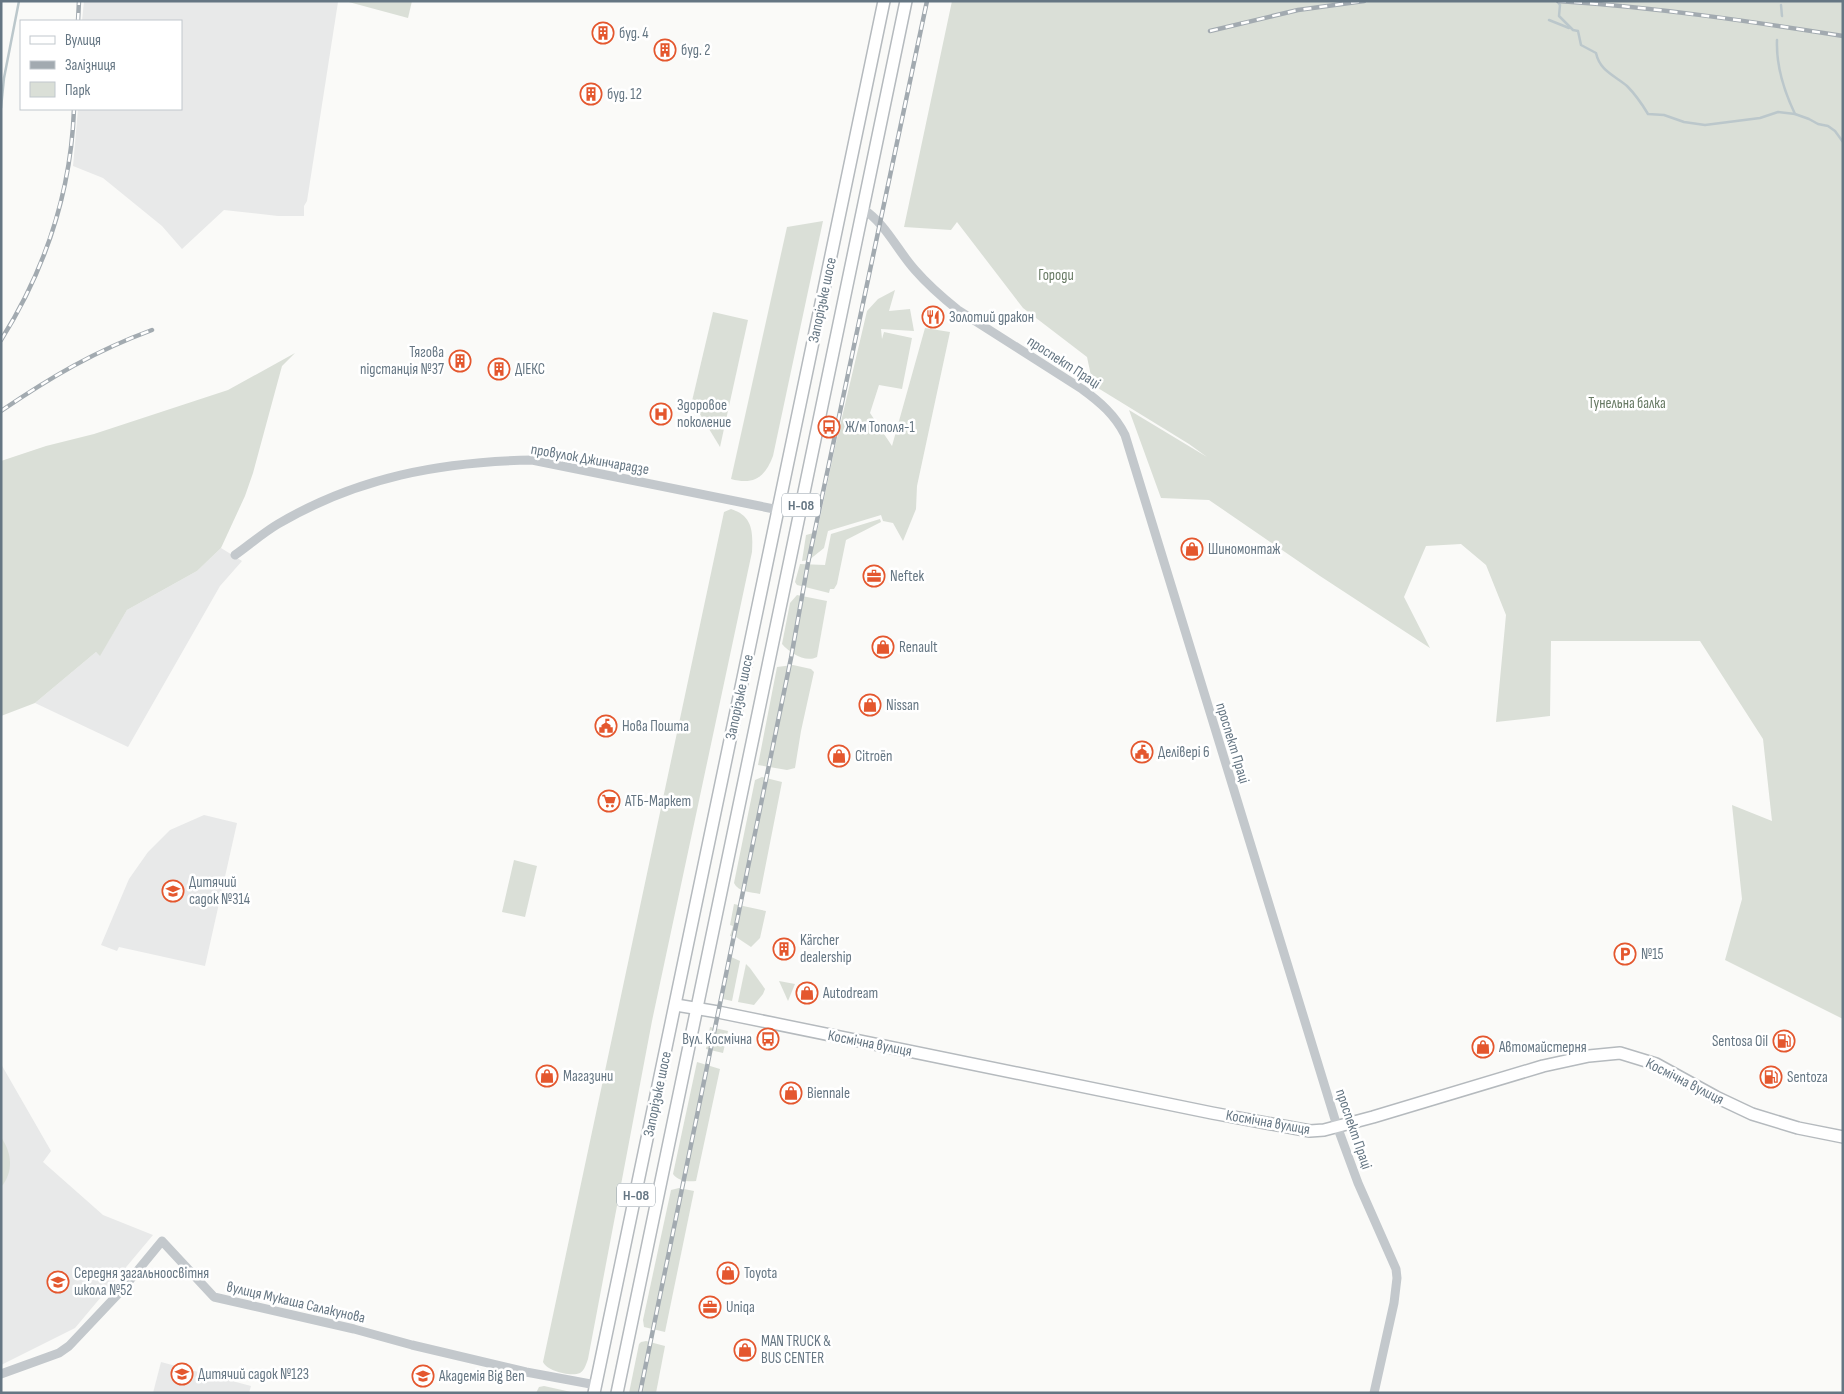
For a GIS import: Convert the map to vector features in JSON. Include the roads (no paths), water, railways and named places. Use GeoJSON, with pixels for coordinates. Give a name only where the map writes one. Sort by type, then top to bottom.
{"type":"FeatureCollection","features":[{"type":"Feature","properties":{"kind":"main road","name":"Запорізьке шосе"},"geometry":{"type":"LineString","coordinates":[[595,1389],[884,1]]}},
{"type":"Feature","properties":{"kind":"main road","name":"Запорізьке шосе"},"geometry":{"type":"LineString","coordinates":[[617,1393],[906,1]]}},
{"type":"Feature","properties":{"kind":"main road"},"geometry":{"type":"LineString","coordinates":[[841,205],[863,209]]}},
{"type":"Feature","properties":{"kind":"main road"},"geometry":{"type":"LineString","coordinates":[[779,510],[799,515]]}},
{"type":"Feature","properties":{"kind":"main road","name":"Космічна вулиця"},"geometry":{"type":"LineString","coordinates":[[676,1005],[1298,1129],[1318,1131],[1468,1090],[1543,1066],[1589,1056],[1620,1052],[1656,1064],[1716,1097],[1752,1114],[1798,1128],[1843,1137]]}},
{"type":"Feature","properties":{"kind":"street","name":"проспект Праці"},"geometry":{"type":"LineString","coordinates":[[863,209],[880,222],[916,271],[958,310],[1101,403],[1120,425],[1129,445],[1197,673],[1337,1126],[1358,1183],[1396,1269],[1397,1278],[1394,1303],[1374,1393]]}},
{"type":"Feature","properties":{"kind":"street","name":"провулок Джинчарадзе"},"geometry":{"type":"LineString","coordinates":[[234,555],[277,525],[310,507],[354,488],[415,470],[492,461],[532,460],[779,510]]}},
{"type":"Feature","properties":{"kind":"street","name":"вулиця Мукаша Салакунова"},"geometry":{"type":"LineString","coordinates":[[1,1374],[59,1353],[69,1346],[120,1292],[162,1241],[214,1298],[354,1329],[412,1345],[595,1389]]}},
{"type":"Feature","properties":{"kind":"waterway"},"geometry":{"type":"LineString","coordinates":[[1,108],[4,78],[19,1]]}},
{"type":"Feature","properties":{"kind":"waterway"},"geometry":{"type":"LineString","coordinates":[[1557,1],[1560,5],[1559,16],[1573,30],[1578,31],[1581,45],[1596,53],[1604,68],[1627,86],[1648,114],[1664,115],[1684,122],[1705,125],[1760,118],[1778,112],[1795,114],[1818,124],[1828,126],[1835,131],[1843,142]]}},
{"type":"Feature","properties":{"kind":"waterway"},"geometry":{"type":"LineString","coordinates":[[1781,5],[1782,16]]}},
{"type":"Feature","properties":{"kind":"waterway"},"geometry":{"type":"LineString","coordinates":[[1549,20],[1569,28]]}},
{"type":"Feature","properties":{"kind":"waterway"},"geometry":{"type":"LineString","coordinates":[[1777,40],[1782,78],[1795,114]]}},
{"type":"Feature","properties":{"kind":"railway"},"geometry":{"type":"LineString","coordinates":[[78,20],[79,1]]}},
{"type":"Feature","properties":{"kind":"railway"},"geometry":{"type":"LineString","coordinates":[[640,1393],[791,658],[808,563],[927,1]]}},
{"type":"Feature","properties":{"kind":"railway"},"geometry":{"type":"LineString","coordinates":[[1210,31],[1298,10],[1364,1]]}},
{"type":"Feature","properties":{"kind":"railway"},"geometry":{"type":"LineString","coordinates":[[1558,1],[1665,11],[1843,36]]}},
{"type":"Feature","properties":{"kind":"railway"},"geometry":{"type":"LineString","coordinates":[[1,340],[31,286],[53,229],[68,170],[74,110]]}},
{"type":"Feature","properties":{"kind":"railway"},"geometry":{"type":"LineString","coordinates":[[1,411],[92,356],[152,330]]}},
{"type":"Feature","properties":{"kind":"place","name":"буд. 4"},"geometry":{"type":"Point","coordinates":[603,33]}},
{"type":"Feature","properties":{"kind":"place","name":"буд. 2"},"geometry":{"type":"Point","coordinates":[665,50]}},
{"type":"Feature","properties":{"kind":"place","name":"буд. 12"},"geometry":{"type":"Point","coordinates":[591,94]}},
{"type":"Feature","properties":{"kind":"place","name":"Золотий дракон"},"geometry":{"type":"Point","coordinates":[933,317]}},
{"type":"Feature","properties":{"kind":"place","name":"Тягова пiдстанцiя №37"},"geometry":{"type":"Point","coordinates":[460,361]}},
{"type":"Feature","properties":{"kind":"place","name":"ДІЕКС"},"geometry":{"type":"Point","coordinates":[499,369]}},
{"type":"Feature","properties":{"kind":"place","name":"Здоровое поколение"},"geometry":{"type":"Point","coordinates":[661,414]}},
{"type":"Feature","properties":{"kind":"place","name":"Ж/м Тополя-1"},"geometry":{"type":"Point","coordinates":[829,427]}},
{"type":"Feature","properties":{"kind":"place","name":"Шиномонтаж"},"geometry":{"type":"Point","coordinates":[1192,549]}},
{"type":"Feature","properties":{"kind":"place","name":"Neftek"},"geometry":{"type":"Point","coordinates":[874,576]}},
{"type":"Feature","properties":{"kind":"place","name":"Renault"},"geometry":{"type":"Point","coordinates":[883,647]}},
{"type":"Feature","properties":{"kind":"place","name":"Nissan"},"geometry":{"type":"Point","coordinates":[870,705]}},
{"type":"Feature","properties":{"kind":"place","name":"Нова Пошта"},"geometry":{"type":"Point","coordinates":[606,726]}},
{"type":"Feature","properties":{"kind":"place","name":"Делівері 6"},"geometry":{"type":"Point","coordinates":[1142,752]}},
{"type":"Feature","properties":{"kind":"place","name":"Citroën"},"geometry":{"type":"Point","coordinates":[839,756]}},
{"type":"Feature","properties":{"kind":"place","name":"АТБ-Маркет"},"geometry":{"type":"Point","coordinates":[609,801]}},
{"type":"Feature","properties":{"kind":"place","name":"Дитячий садок №314"},"geometry":{"type":"Point","coordinates":[173,891]}},
{"type":"Feature","properties":{"kind":"place","name":"Kärcher dealership"},"geometry":{"type":"Point","coordinates":[784,949]}},
{"type":"Feature","properties":{"kind":"place","name":"№15"},"geometry":{"type":"Point","coordinates":[1625,954]}},
{"type":"Feature","properties":{"kind":"place","name":"Autodream"},"geometry":{"type":"Point","coordinates":[807,993]}},
{"type":"Feature","properties":{"kind":"place","name":"Вул. Космічна"},"geometry":{"type":"Point","coordinates":[768,1039]}},
{"type":"Feature","properties":{"kind":"place","name":"Sentosa Oil"},"geometry":{"type":"Point","coordinates":[1784,1041]}},
{"type":"Feature","properties":{"kind":"place","name":"Автомайстерня"},"geometry":{"type":"Point","coordinates":[1483,1047]}},
{"type":"Feature","properties":{"kind":"place","name":"Магазини"},"geometry":{"type":"Point","coordinates":[547,1076]}},
{"type":"Feature","properties":{"kind":"place","name":"Sentoza"},"geometry":{"type":"Point","coordinates":[1771,1077]}},
{"type":"Feature","properties":{"kind":"place","name":"Biennale"},"geometry":{"type":"Point","coordinates":[791,1093]}},
{"type":"Feature","properties":{"kind":"place","name":"Toyota"},"geometry":{"type":"Point","coordinates":[728,1273]}},
{"type":"Feature","properties":{"kind":"place","name":"Середня загальноосвітня школа №52"},"geometry":{"type":"Point","coordinates":[58,1282]}},
{"type":"Feature","properties":{"kind":"place","name":"Uniqa"},"geometry":{"type":"Point","coordinates":[710,1307]}},
{"type":"Feature","properties":{"kind":"place","name":"MAN TRUCK & BUS CENTER"},"geometry":{"type":"Point","coordinates":[745,1350]}},
{"type":"Feature","properties":{"kind":"place","name":"Дитячий садок №123"},"geometry":{"type":"Point","coordinates":[182,1374]}},
{"type":"Feature","properties":{"kind":"place","name":"Академія Big Ben"},"geometry":{"type":"Point","coordinates":[423,1376]}},
{"type":"Feature","properties":{"kind":"park label","name":"Городи"},"geometry":{"type":"Point","coordinates":[1056,275]}},
{"type":"Feature","properties":{"kind":"park label","name":"Тунельна балка"},"geometry":{"type":"Point","coordinates":[1627,403]}}]}
